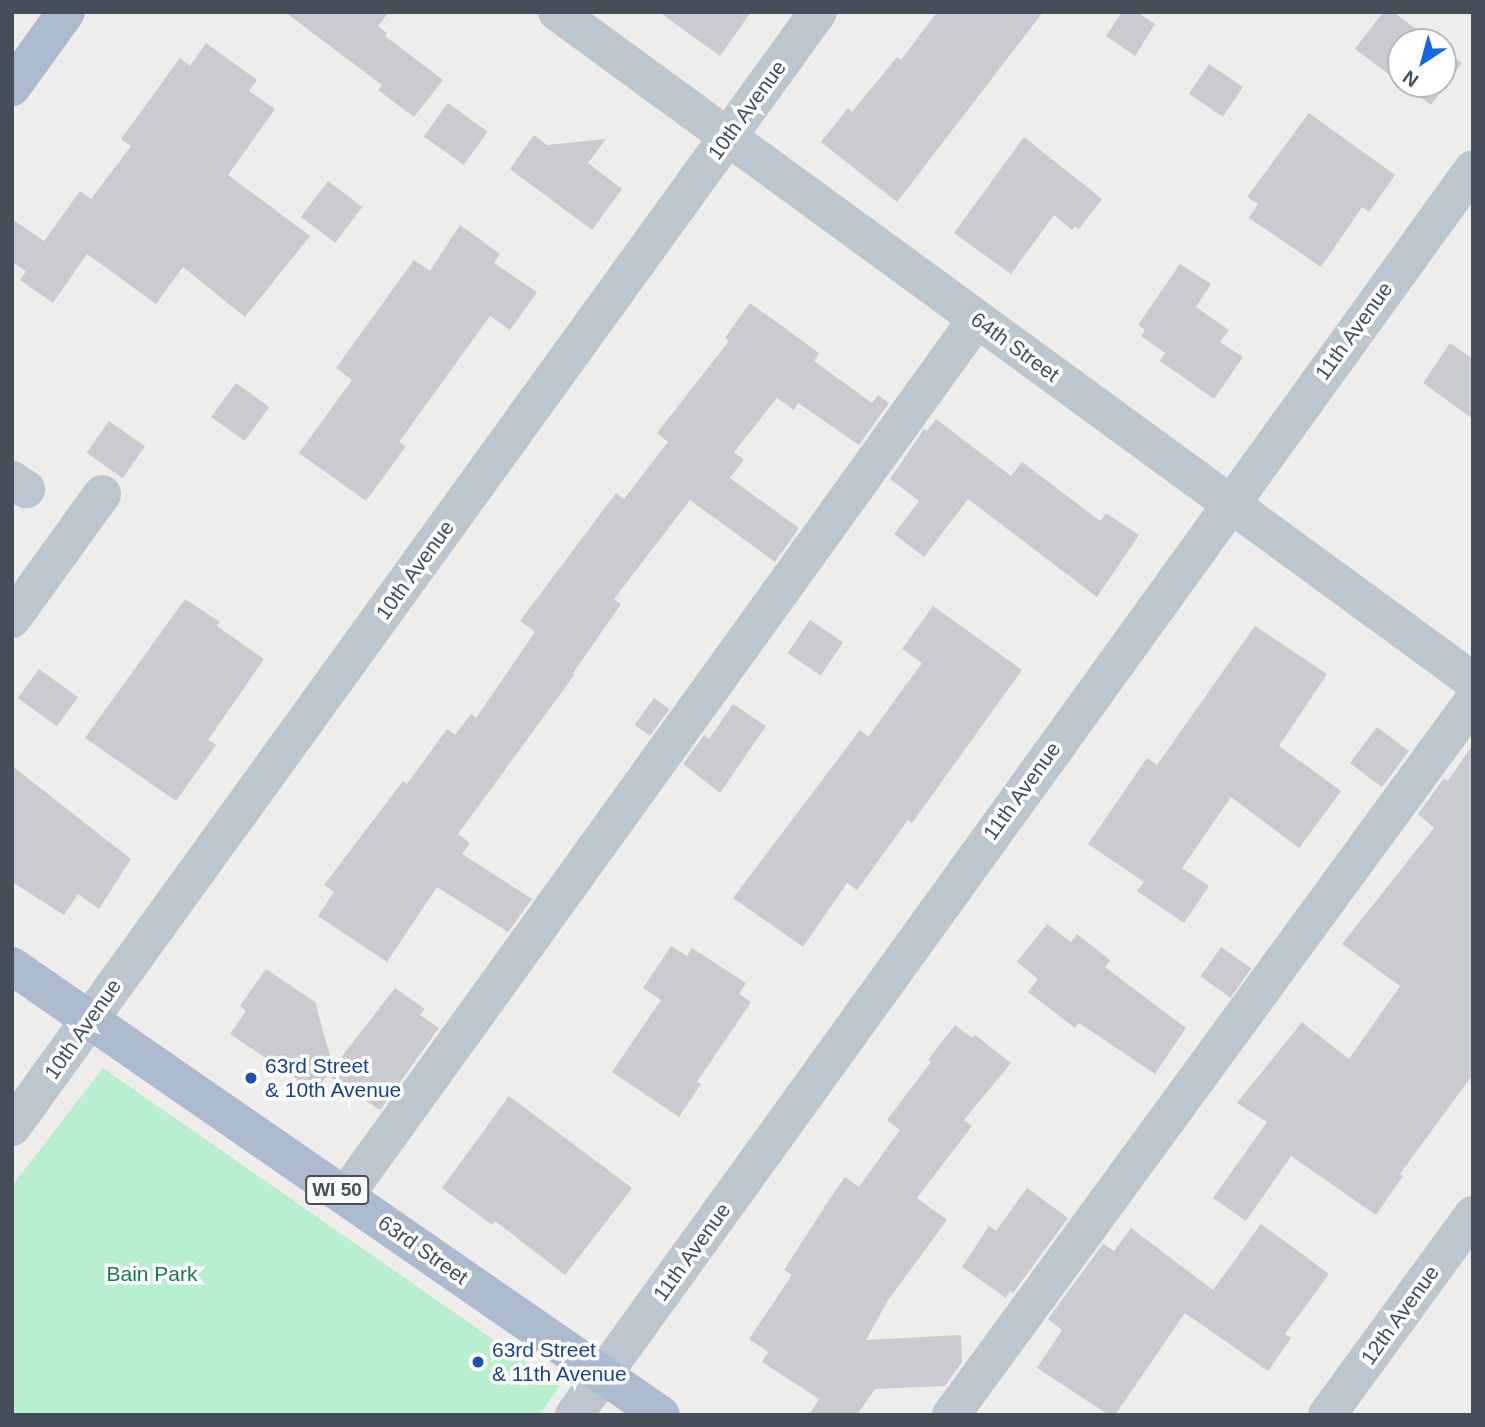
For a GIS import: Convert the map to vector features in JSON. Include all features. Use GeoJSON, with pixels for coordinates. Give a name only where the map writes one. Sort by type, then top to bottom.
{"type":"FeatureCollection","features":[{"type":"Feature","properties":{"kind":"main road"},"geometry":{"type":"LineString","coordinates":[[12,87],[66,12]]}},
{"type":"Feature","properties":{"kind":"main road","name":"63rd Street"},"geometry":{"type":"LineString","coordinates":[[12,966],[661,1415]]}},
{"type":"Feature","properties":{"kind":"street","name":"64th Street"},"geometry":{"type":"LineString","coordinates":[[557,12],[727,139],[1473,681]]}},
{"type":"Feature","properties":{"kind":"street","name":"10th Avenue"},"geometry":{"type":"LineString","coordinates":[[12,1127],[818,12]]}},
{"type":"Feature","properties":{"kind":"street","name":"11th Avenue"},"geometry":{"type":"LineString","coordinates":[[574,1415],[1230,502],[1473,169]]}},
{"type":"Feature","properties":{"kind":"street"},"geometry":{"type":"LineString","coordinates":[[345,1196],[976,320]]}},
{"type":"Feature","properties":{"kind":"street"},"geometry":{"type":"LineString","coordinates":[[12,618],[102,494]]}},
{"type":"Feature","properties":{"kind":"street"},"geometry":{"type":"LineString","coordinates":[[951,1415],[1473,701]]}},
{"type":"Feature","properties":{"kind":"street","name":"12th Avenue"},"geometry":{"type":"LineString","coordinates":[[1327,1415],[1473,1215]]}},
{"type":"Feature","properties":{"kind":"green space","name":"Bain Park"},"geometry":{"type":"Polygon","coordinates":[[[103,1068],[560,1386],[539,1415],[12,1415],[12,1186],[103,1068]]]}},
{"type":"Feature","properties":{"kind":"building"},"geometry":{"type":"Polygon","coordinates":[[[285,12],[389,12],[378,26],[387,33],[385,36],[443,80],[414,117],[378,90],[382,85],[285,12]]]}},
{"type":"Feature","properties":{"kind":"building"},"geometry":{"type":"Polygon","coordinates":[[[659,12],[751,12],[720,56],[659,12]]]}},
{"type":"Feature","properties":{"kind":"building"},"geometry":{"type":"Polygon","coordinates":[[[937,12],[1043,12],[897,202],[821,142],[848,108],[852,112],[897,57],[901,60],[937,12]]]}},
{"type":"Feature","properties":{"kind":"building"},"geometry":{"type":"Polygon","coordinates":[[[1122,12],[1137,12],[1155,24],[1135,56],[1106,36],[1122,12]]]}},
{"type":"Feature","properties":{"kind":"building"},"geometry":{"type":"Polygon","coordinates":[[[1383,12],[1393,12],[1415,28],[1387,28],[1387,73],[1355,49],[1383,12]]]}},
{"type":"Feature","properties":{"kind":"building"},"geometry":{"type":"Polygon","coordinates":[[[206,43],[257,80],[249,91],[275,109],[228,175],[310,236],[245,317],[183,267],[156,304],[87,254],[53,303],[20,280],[26,271],[12,262],[12,219],[44,241],[80,191],[91,199],[131,146],[121,139],[180,58],[190,66],[206,43]]]}},
{"type":"Feature","properties":{"kind":"building"},"geometry":{"type":"Polygon","coordinates":[[[1209,64],[1243,87],[1223,117],[1189,94],[1209,64]]]}},
{"type":"Feature","properties":{"kind":"building"},"geometry":{"type":"Polygon","coordinates":[[[1422,98],[1436,98],[1431,105],[1422,98]]]}},
{"type":"Feature","properties":{"kind":"building"},"geometry":{"type":"Polygon","coordinates":[[[448,103],[488,132],[464,165],[424,136],[448,103]]]}},
{"type":"Feature","properties":{"kind":"building"},"geometry":{"type":"Polygon","coordinates":[[[1309,113],[1395,175],[1369,212],[1362,207],[1321,267],[1249,218],[1258,204],[1247,197],[1309,113]]]}},
{"type":"Feature","properties":{"kind":"building"},"geometry":{"type":"Polygon","coordinates":[[[534,135],[547,145],[606,139],[588,163],[622,189],[592,230],[510,169],[534,135]]]}},
{"type":"Feature","properties":{"kind":"building"},"geometry":{"type":"Polygon","coordinates":[[[1024,137],[1102,199],[1079,229],[1075,226],[1072,230],[1054,215],[1011,274],[954,233],[1024,137]]]}},
{"type":"Feature","properties":{"kind":"building"},"geometry":{"type":"Polygon","coordinates":[[[328,181],[362,207],[335,243],[301,217],[328,181]]]}},
{"type":"Feature","properties":{"kind":"building"},"geometry":{"type":"Polygon","coordinates":[[[460,225],[500,254],[494,263],[537,292],[510,330],[490,316],[399,442],[406,446],[366,501],[299,453],[352,380],[336,368],[414,260],[430,271],[460,225]]]}},
{"type":"Feature","properties":{"kind":"building"},"geometry":{"type":"Polygon","coordinates":[[[1180,264],[1211,284],[1196,307],[1229,330],[1220,342],[1243,357],[1214,399],[1160,361],[1165,353],[1141,336],[1145,330],[1138,325],[1180,264]]]}},
{"type":"Feature","properties":{"kind":"building"},"geometry":{"type":"Polygon","coordinates":[[[750,303],[819,353],[814,361],[872,403],[878,395],[889,403],[859,445],[798,403],[794,410],[777,398],[734,452],[744,460],[730,478],[799,528],[775,562],[690,500],[614,599],[621,604],[573,673],[575,674],[458,834],[470,843],[462,854],[532,899],[508,932],[437,887],[387,962],[318,916],[334,892],[324,885],[403,781],[407,784],[447,729],[455,735],[471,714],[476,718],[535,632],[520,621],[616,493],[624,499],[668,442],[657,433],[729,341],[725,338],[750,303]]]}},
{"type":"Feature","properties":{"kind":"building"},"geometry":{"type":"Polygon","coordinates":[[[1450,343],[1473,359],[1473,419],[1423,383],[1450,343]]]}},
{"type":"Feature","properties":{"kind":"building"},"geometry":{"type":"Polygon","coordinates":[[[236,383],[269,407],[244,441],[211,417],[236,383]]]}},
{"type":"Feature","properties":{"kind":"building"},"geometry":{"type":"Polygon","coordinates":[[[936,419],[1011,476],[1022,462],[1100,521],[1106,513],[1139,535],[1097,597],[968,499],[924,557],[894,534],[919,501],[890,479],[924,429],[927,431],[936,419]]]}},
{"type":"Feature","properties":{"kind":"building"},"geometry":{"type":"Polygon","coordinates":[[[109,421],[145,446],[123,478],[87,453],[109,421]]]}},
{"type":"Feature","properties":{"kind":"building"},"geometry":{"type":"Polygon","coordinates":[[[185,599],[220,622],[217,626],[264,659],[208,740],[216,745],[176,801],[85,738],[185,599]]]}},
{"type":"Feature","properties":{"kind":"building"},"geometry":{"type":"Polygon","coordinates":[[[933,606],[1022,670],[912,823],[908,820],[857,890],[847,883],[803,947],[733,898],[860,730],[868,737],[922,663],[902,649],[933,606]]]}},
{"type":"Feature","properties":{"kind":"building"},"geometry":{"type":"Polygon","coordinates":[[[810,620],[843,642],[821,676],[788,653],[810,620]]]}},
{"type":"Feature","properties":{"kind":"building"},"geometry":{"type":"Polygon","coordinates":[[[1255,626],[1327,674],[1279,746],[1341,791],[1299,848],[1231,797],[1182,868],[1209,886],[1184,923],[1137,891],[1144,882],[1088,844],[1147,758],[1157,765],[1255,626]]]}},
{"type":"Feature","properties":{"kind":"building"},"geometry":{"type":"Polygon","coordinates":[[[39,669],[78,697],[57,726],[18,698],[39,669]]]}},
{"type":"Feature","properties":{"kind":"building"},"geometry":{"type":"Polygon","coordinates":[[[654,698],[669,709],[650,736],[635,725],[654,698]]]}},
{"type":"Feature","properties":{"kind":"building"},"geometry":{"type":"Polygon","coordinates":[[[733,704],[766,726],[720,793],[683,764],[704,735],[709,739],[733,704]]]}},
{"type":"Feature","properties":{"kind":"building"},"geometry":{"type":"Polygon","coordinates":[[[1377,727],[1409,751],[1382,787],[1350,763],[1377,727]]]}},
{"type":"Feature","properties":{"kind":"building"},"geometry":{"type":"Polygon","coordinates":[[[1473,744],[1473,1074],[1400,1174],[1403,1176],[1376,1215],[1291,1156],[1246,1221],[1213,1198],[1267,1122],[1237,1103],[1302,1022],[1349,1059],[1400,986],[1342,944],[1434,828],[1418,814],[1444,778],[1448,781],[1473,744]]]}},
{"type":"Feature","properties":{"kind":"building"},"geometry":{"type":"Polygon","coordinates":[[[12,766],[131,859],[99,909],[78,894],[64,915],[12,882],[12,766]]]}},
{"type":"Feature","properties":{"kind":"building"},"geometry":{"type":"Polygon","coordinates":[[[1047,924],[1071,942],[1077,934],[1110,960],[1105,967],[1186,1028],[1155,1074],[1079,1023],[1075,1028],[1028,992],[1038,979],[1017,962],[1047,924]]]}},
{"type":"Feature","properties":{"kind":"building"},"geometry":{"type":"Polygon","coordinates":[[[671,946],[687,956],[692,948],[746,983],[739,994],[751,1002],[697,1082],[701,1084],[679,1117],[612,1072],[661,1000],[643,988],[671,946]]]}},
{"type":"Feature","properties":{"kind":"building"},"geometry":{"type":"Polygon","coordinates":[[[1221,947],[1251,968],[1231,998],[1200,976],[1221,947]]]}},
{"type":"Feature","properties":{"kind":"building"},"geometry":{"type":"Polygon","coordinates":[[[266,969],[315,1002],[333,1067],[329,1073],[395,988],[425,1009],[420,1015],[439,1028],[380,1110],[327,1075],[316,1092],[230,1034],[246,1011],[240,1006],[266,969]]]}},
{"type":"Feature","properties":{"kind":"building"},"geometry":{"type":"Polygon","coordinates":[[[955,1025],[972,1038],[975,1035],[1011,1063],[964,1120],[972,1126],[917,1198],[947,1220],[888,1300],[866,1340],[961,1335],[962,1362],[945,1386],[875,1389],[857,1415],[809,1415],[819,1399],[762,1362],[768,1352],[749,1339],[792,1275],[784,1270],[845,1177],[859,1187],[900,1130],[887,1120],[955,1025]]]}},
{"type":"Feature","properties":{"kind":"building"},"geometry":{"type":"Polygon","coordinates":[[[509,1096],[632,1188],[565,1275],[495,1221],[492,1225],[442,1188],[509,1096]]]}},
{"type":"Feature","properties":{"kind":"building"},"geometry":{"type":"Polygon","coordinates":[[[1027,1188],[1068,1218],[1013,1293],[1010,1291],[1006,1298],[962,1267],[989,1226],[996,1231],[1027,1188]]]}},
{"type":"Feature","properties":{"kind":"building"},"geometry":{"type":"Polygon","coordinates":[[[1261,1224],[1329,1274],[1285,1334],[1291,1338],[1268,1371],[1185,1313],[1115,1415],[1109,1415],[1037,1368],[1062,1330],[1048,1319],[1103,1244],[1114,1251],[1131,1228],[1213,1290],[1261,1224]]]}},
{"type":"Feature","properties":{"kind":"place","name":"63rd Street & 10th Avenue"},"geometry":{"type":"Point","coordinates":[251,1078]}},
{"type":"Feature","properties":{"kind":"place","name":"63rd Street & 11th Avenue"},"geometry":{"type":"Point","coordinates":[478,1362]}}]}
